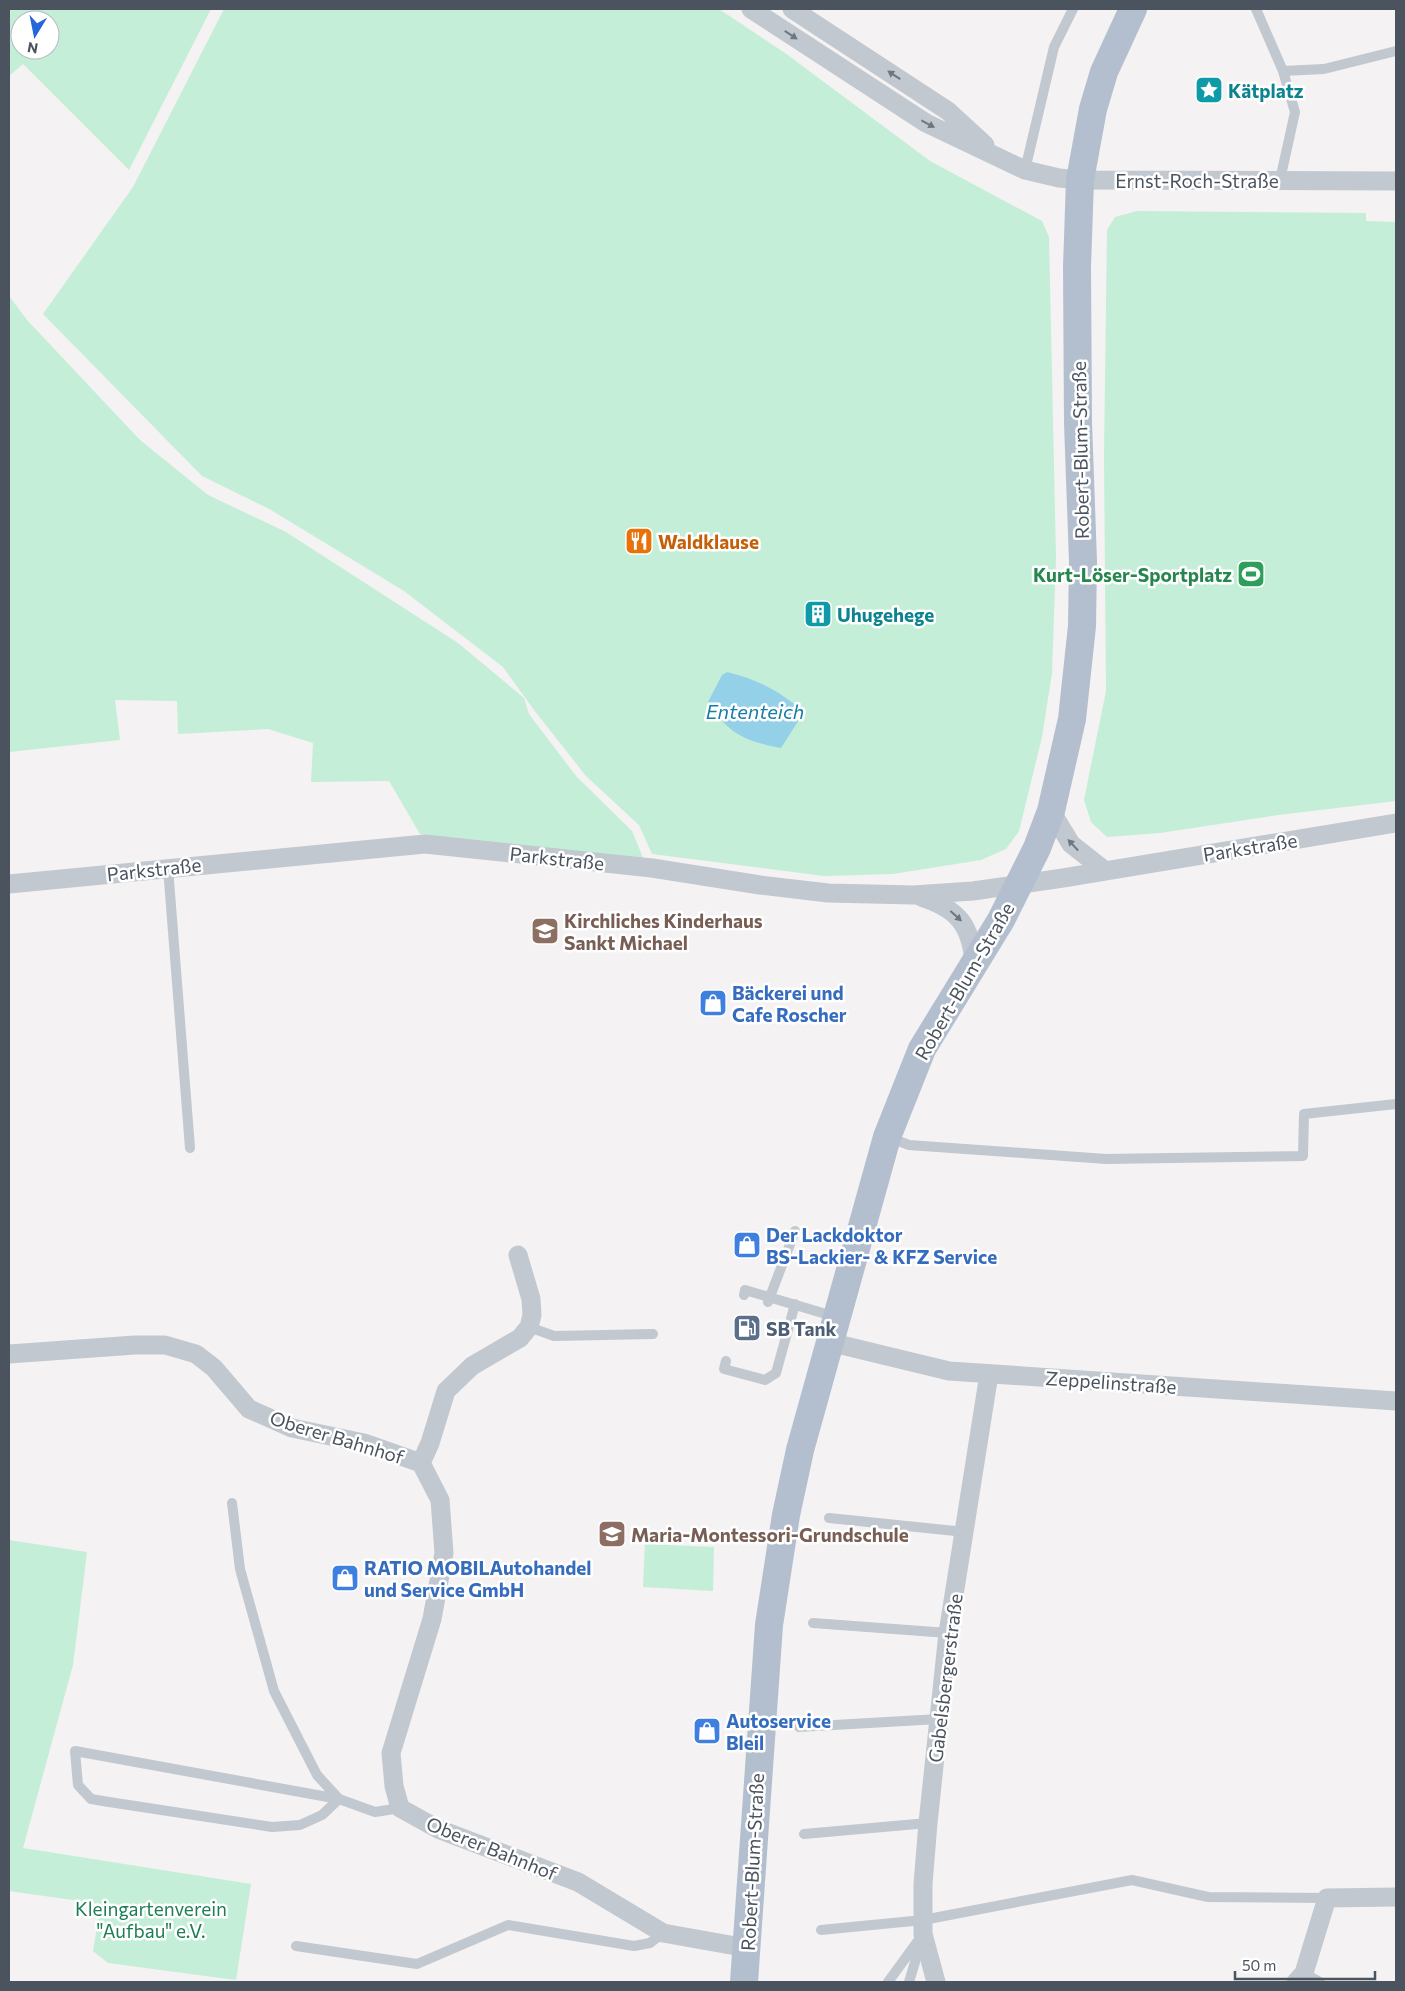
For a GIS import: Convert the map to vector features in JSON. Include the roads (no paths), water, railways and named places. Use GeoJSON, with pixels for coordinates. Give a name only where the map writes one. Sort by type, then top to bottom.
{"type":"FeatureCollection","features":[{"type":"Feature","properties":{"kind":"main road","name":"Robert-Blum-Straße"},"geometry":{"type":"LineString","coordinates":[[744,1982],[760,1730],[772,1599],[793,1480],[836,1316],[887,1137],[922,1049],[1021,884],[1051,811],[1072,719],[1082,626],[1083,561],[1078,423],[1077,267],[1080,180],[1093,109],[1104,72],[1133,9]]}},
{"type":"Feature","properties":{"kind":"street","name":"Ernst-Roch-Straße"},"geometry":{"type":"LineString","coordinates":[[750,9],[926,123],[1025,170],[1059,178],[1080,180],[1396,182]]}},
{"type":"Feature","properties":{"kind":"street","name":"Ernst-Roch-Straße"},"geometry":{"type":"LineString","coordinates":[[792,9],[948,110],[1001,159]]}},
{"type":"Feature","properties":{"kind":"street"},"geometry":{"type":"LineString","coordinates":[[1051,811],[1071,844],[1104,870]]}},
{"type":"Feature","properties":{"kind":"street","name":"Parkstraße"},"geometry":{"type":"LineString","coordinates":[[9,884],[426,844],[658,869],[818,892],[912,895],[973,891],[1021,884],[1396,823]]}},
{"type":"Feature","properties":{"kind":"street"},"geometry":{"type":"LineString","coordinates":[[912,895],[945,907],[962,922],[972,942],[974,963]]}},
{"type":"Feature","properties":{"kind":"street"},"geometry":{"type":"LineString","coordinates":[[518,1255],[531,1299],[532,1315],[529,1327]]}},
{"type":"Feature","properties":{"kind":"street","name":"Oberer Bahnhof"},"geometry":{"type":"LineString","coordinates":[[421,1463],[430,1443],[446,1391],[472,1366],[520,1338],[529,1327]]}},
{"type":"Feature","properties":{"kind":"street","name":"Zeppelinstraße"},"geometry":{"type":"LineString","coordinates":[[829,1342],[949,1371],[1396,1401]]}},
{"type":"Feature","properties":{"kind":"street","name":"Oberer Bahnhof"},"geometry":{"type":"LineString","coordinates":[[9,1354],[135,1345],[165,1345],[196,1354],[214,1368],[249,1409],[292,1428],[364,1443],[421,1463],[440,1500],[444,1553],[432,1619],[391,1754],[394,1786],[400,1808],[438,1829],[578,1882],[663,1933],[747,1948]]}},
{"type":"Feature","properties":{"kind":"street","name":"Gabelsbergerstraße"},"geometry":{"type":"LineString","coordinates":[[936,1982],[923,1927],[928,1824],[948,1633],[989,1374]]}},
{"type":"Feature","properties":{"kind":"street"},"geometry":{"type":"LineString","coordinates":[[1307,1979],[1327,1898],[1396,1897]]}},
{"type":"Feature","properties":{"kind":"lane"},"geometry":{"type":"LineString","coordinates":[[1025,170],[1054,47],[1073,9]]}},
{"type":"Feature","properties":{"kind":"lane"},"geometry":{"type":"LineString","coordinates":[[1256,9],[1281,67],[1296,112],[1280,180]]}},
{"type":"Feature","properties":{"kind":"lane"},"geometry":{"type":"LineString","coordinates":[[1281,67],[1324,69],[1396,51]]}},
{"type":"Feature","properties":{"kind":"lane"},"geometry":{"type":"LineString","coordinates":[[168,868],[190,1148]]}},
{"type":"Feature","properties":{"kind":"lane"},"geometry":{"type":"LineString","coordinates":[[887,1137],[909,1145],[1106,1159],[1303,1156],[1304,1114],[1396,1104]]}},
{"type":"Feature","properties":{"kind":"lane"},"geometry":{"type":"LineString","coordinates":[[768,1299],[795,1231]]}},
{"type":"Feature","properties":{"kind":"lane"},"geometry":{"type":"LineString","coordinates":[[744,1295],[745,1290],[768,1299],[795,1304],[836,1316]]}},
{"type":"Feature","properties":{"kind":"lane"},"geometry":{"type":"LineString","coordinates":[[726,1361],[724,1369],[749,1372],[764,1380],[776,1373],[795,1304]]}},
{"type":"Feature","properties":{"kind":"lane"},"geometry":{"type":"LineString","coordinates":[[529,1327],[554,1336],[653,1334]]}},
{"type":"Feature","properties":{"kind":"lane"},"geometry":{"type":"LineString","coordinates":[[232,1503],[240,1569],[274,1691],[317,1775],[339,1798]]}},
{"type":"Feature","properties":{"kind":"lane"},"geometry":{"type":"LineString","coordinates":[[829,1518],[965,1532]]}},
{"type":"Feature","properties":{"kind":"lane"},"geometry":{"type":"LineString","coordinates":[[813,1623],[948,1633]]}},
{"type":"Feature","properties":{"kind":"lane"},"geometry":{"type":"LineString","coordinates":[[799,1727],[939,1719]]}},
{"type":"Feature","properties":{"kind":"lane"},"geometry":{"type":"LineString","coordinates":[[339,1798],[322,1815],[300,1824],[272,1827],[109,1802],[91,1798],[78,1785],[75,1751],[339,1798],[375,1812],[400,1808]]}},
{"type":"Feature","properties":{"kind":"lane"},"geometry":{"type":"LineString","coordinates":[[804,1834],[928,1824]]}},
{"type":"Feature","properties":{"kind":"lane"},"geometry":{"type":"LineString","coordinates":[[821,1930],[923,1927],[1132,1880],[1208,1897],[1327,1898]]}},
{"type":"Feature","properties":{"kind":"lane"},"geometry":{"type":"LineString","coordinates":[[296,1946],[417,1964],[508,1926],[634,1946],[650,1943],[663,1933]]}},
{"type":"Feature","properties":{"kind":"lane"},"geometry":{"type":"LineString","coordinates":[[888,1982],[923,1927]]}},
{"type":"Feature","properties":{"kind":"lane"},"geometry":{"type":"LineString","coordinates":[[909,1982],[923,1927]]}},
{"type":"Feature","properties":{"kind":"water","name":"Ententeich"},"geometry":{"type":"Polygon","coordinates":[[[727,672],[768,687],[804,712],[781,748],[747,739],[730,729],[715,713],[708,702],[722,675],[727,672]]]}},
{"type":"Feature","properties":{"kind":"place","name":"Kätplatz"},"geometry":{"type":"Point","coordinates":[1209,90]}},
{"type":"Feature","properties":{"kind":"place","name":"Waldklause"},"geometry":{"type":"Point","coordinates":[639,541]}},
{"type":"Feature","properties":{"kind":"place","name":"Kurt-Löser-Sportplatz"},"geometry":{"type":"Point","coordinates":[1251,574]}},
{"type":"Feature","properties":{"kind":"place","name":"Uhugehege"},"geometry":{"type":"Point","coordinates":[818,614]}},
{"type":"Feature","properties":{"kind":"place","name":"Kirchliches Kinderhaus Sankt Michael"},"geometry":{"type":"Point","coordinates":[545,931]}},
{"type":"Feature","properties":{"kind":"place","name":"Bäckerei und Cafe Roscher"},"geometry":{"type":"Point","coordinates":[713,1003]}},
{"type":"Feature","properties":{"kind":"place","name":"Der Lackdoktor BS-Lackier- & KFZ Service"},"geometry":{"type":"Point","coordinates":[747,1245]}},
{"type":"Feature","properties":{"kind":"place","name":"SB Tank"},"geometry":{"type":"Point","coordinates":[747,1328]}},
{"type":"Feature","properties":{"kind":"place","name":"Maria-Montessori-Grundschule"},"geometry":{"type":"Point","coordinates":[612,1534]}},
{"type":"Feature","properties":{"kind":"place","name":"RATIO MOBILAutohandel und Service GmbH"},"geometry":{"type":"Point","coordinates":[345,1578]}},
{"type":"Feature","properties":{"kind":"place","name":"Autoservice Bleil"},"geometry":{"type":"Point","coordinates":[707,1731]}},
{"type":"Feature","properties":{"kind":"park label","name":"Kleingartenverein \"Aufbau\" e.V."},"geometry":{"type":"Point","coordinates":[151,1919]}}]}
